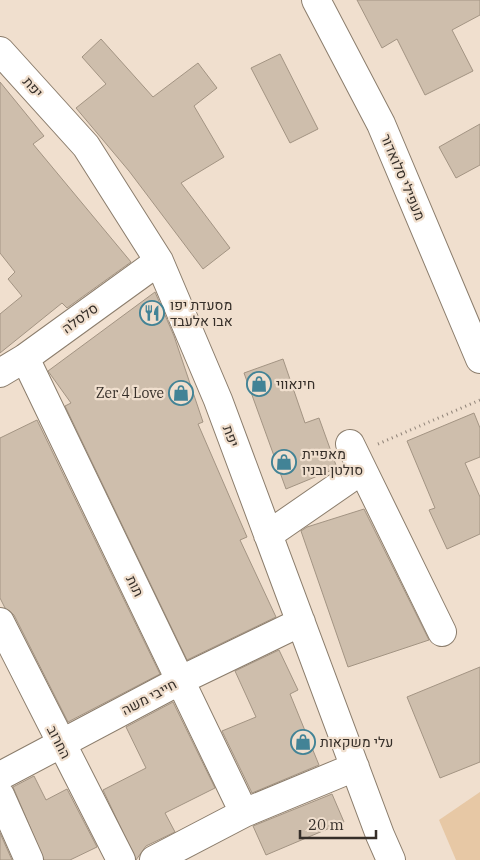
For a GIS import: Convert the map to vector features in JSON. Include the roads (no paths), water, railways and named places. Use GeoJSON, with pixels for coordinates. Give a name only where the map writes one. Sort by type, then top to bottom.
{"type":"FeatureCollection","features":[{"type":"Feature","properties":{"kind":"street","name":"מעפילי סלואדור"},"geometry":{"type":"LineString","coordinates":[[316,0],[381,124],[480,359]]}},
{"type":"Feature","properties":{"kind":"street","name":"יפת"},"geometry":{"type":"LineString","coordinates":[[0,51],[86,146],[159,260],[218,400],[354,767],[392,860]]}},
{"type":"Feature","properties":{"kind":"street","name":"סלסלה"},"geometry":{"type":"LineString","coordinates":[[0,373],[25,358],[159,260]]}},
{"type":"Feature","properties":{"kind":"street","name":"תות"},"geometry":{"type":"LineString","coordinates":[[25,358],[244,814]]}},
{"type":"Feature","properties":{"kind":"street"},"geometry":{"type":"LineString","coordinates":[[268,535],[356,456],[442,632]]}},
{"type":"Feature","properties":{"kind":"street","name":"החרוב"},"geometry":{"type":"LineString","coordinates":[[0,622],[60,744],[121,860]]}},
{"type":"Feature","properties":{"kind":"street","name":"חייבי משה"},"geometry":{"type":"LineString","coordinates":[[0,776],[181,680],[301,622]]}},
{"type":"Feature","properties":{"kind":"street"},"geometry":{"type":"LineString","coordinates":[[154,860],[244,814],[354,767]]}},
{"type":"Feature","properties":{"kind":"street"},"geometry":{"type":"LineString","coordinates":[[0,795],[29,860]]}},
{"type":"Feature","properties":{"kind":"place","name":"מסעדת יפו אבו אלעבד"},"geometry":{"type":"Point","coordinates":[152,313]}},
{"type":"Feature","properties":{"kind":"place","name":"חינאווי"},"geometry":{"type":"Point","coordinates":[259,384]}},
{"type":"Feature","properties":{"kind":"place","name":"Zer 4 Love"},"geometry":{"type":"Point","coordinates":[181,393]}},
{"type":"Feature","properties":{"kind":"place","name":"מאפיית סולטן ובניו"},"geometry":{"type":"Point","coordinates":[284,462]}},
{"type":"Feature","properties":{"kind":"place","name":"עלי משקאות"},"geometry":{"type":"Point","coordinates":[303,742]}}]}
